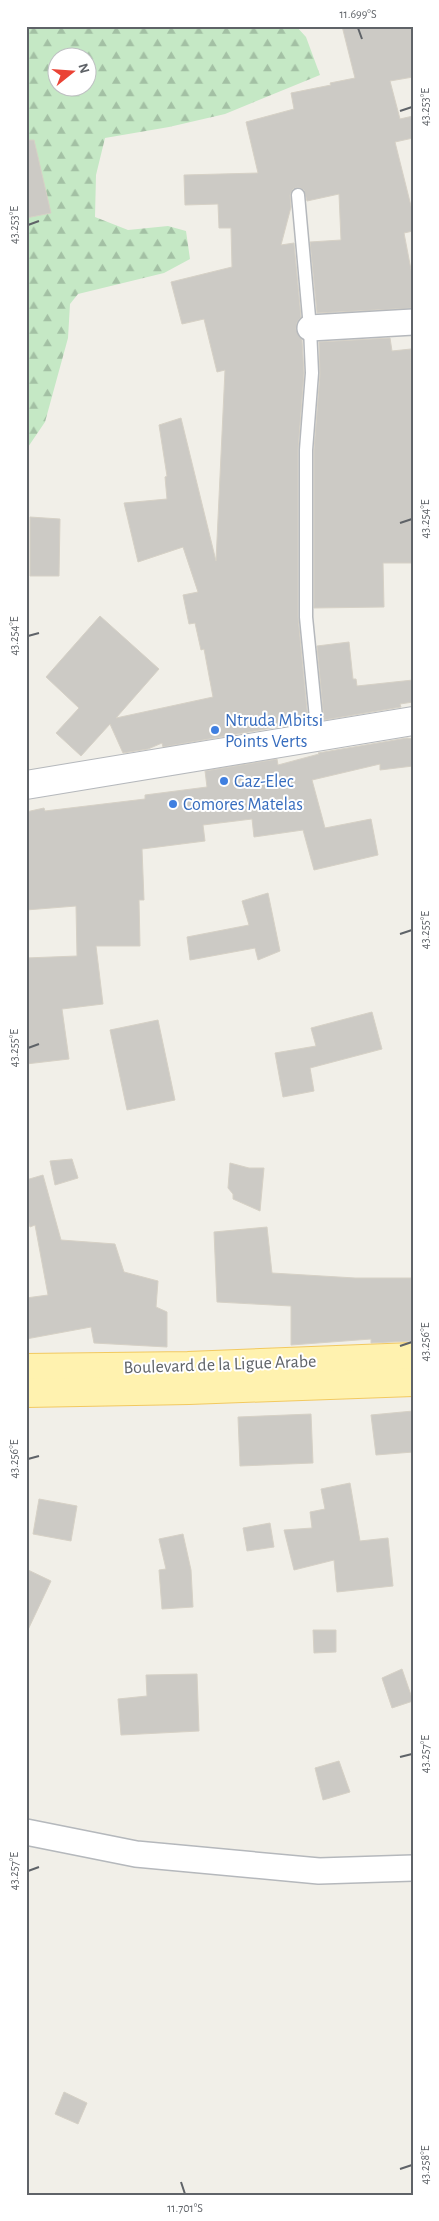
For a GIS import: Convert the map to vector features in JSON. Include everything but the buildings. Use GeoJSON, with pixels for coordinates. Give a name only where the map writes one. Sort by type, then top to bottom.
{"type":"FeatureCollection","features":[{"type":"Feature","properties":{"kind":"main road","name":"Boulevard de la Ligue Arabe"},"geometry":{"type":"LineString","coordinates":[[26,1393],[413,1357]]}},
{"type":"Feature","properties":{"kind":"main road","name":"Boulevard de la Ligue Arabe"},"geometry":{"type":"LineString","coordinates":[[26,1368],[189,1378],[413,1382]]}},
{"type":"Feature","properties":{"kind":"street"},"geometry":{"type":"LineString","coordinates":[[310,328],[413,322]]}},
{"type":"Feature","properties":{"kind":"street"},"geometry":{"type":"LineString","coordinates":[[26,784],[318,738],[413,721]]}},
{"type":"Feature","properties":{"kind":"street"},"geometry":{"type":"LineString","coordinates":[[26,1832],[136,1854],[155,1856],[319,1871],[413,1868]]}},
{"type":"Feature","properties":{"kind":"lane"},"geometry":{"type":"LineString","coordinates":[[298,195],[310,328],[312,373],[306,450],[306,617],[318,738]]}},
{"type":"Feature","properties":{"kind":"green space"},"geometry":{"type":"Polygon","coordinates":[[[26,26],[296,26],[306,37],[320,75],[225,114],[169,127],[105,138],[96,175],[95,217],[128,230],[168,226],[186,231],[190,259],[164,273],[78,294],[70,304],[68,338],[45,422],[26,450],[26,26]]]}},
{"type":"Feature","properties":{"kind":"place","name":"Ntruda Mbitsi Points Verts"},"geometry":{"type":"Point","coordinates":[215,730]}},
{"type":"Feature","properties":{"kind":"place","name":"Gaz-Elec"},"geometry":{"type":"Point","coordinates":[224,781]}},
{"type":"Feature","properties":{"kind":"place","name":"Comores Matelas"},"geometry":{"type":"Point","coordinates":[173,804]}}]}
